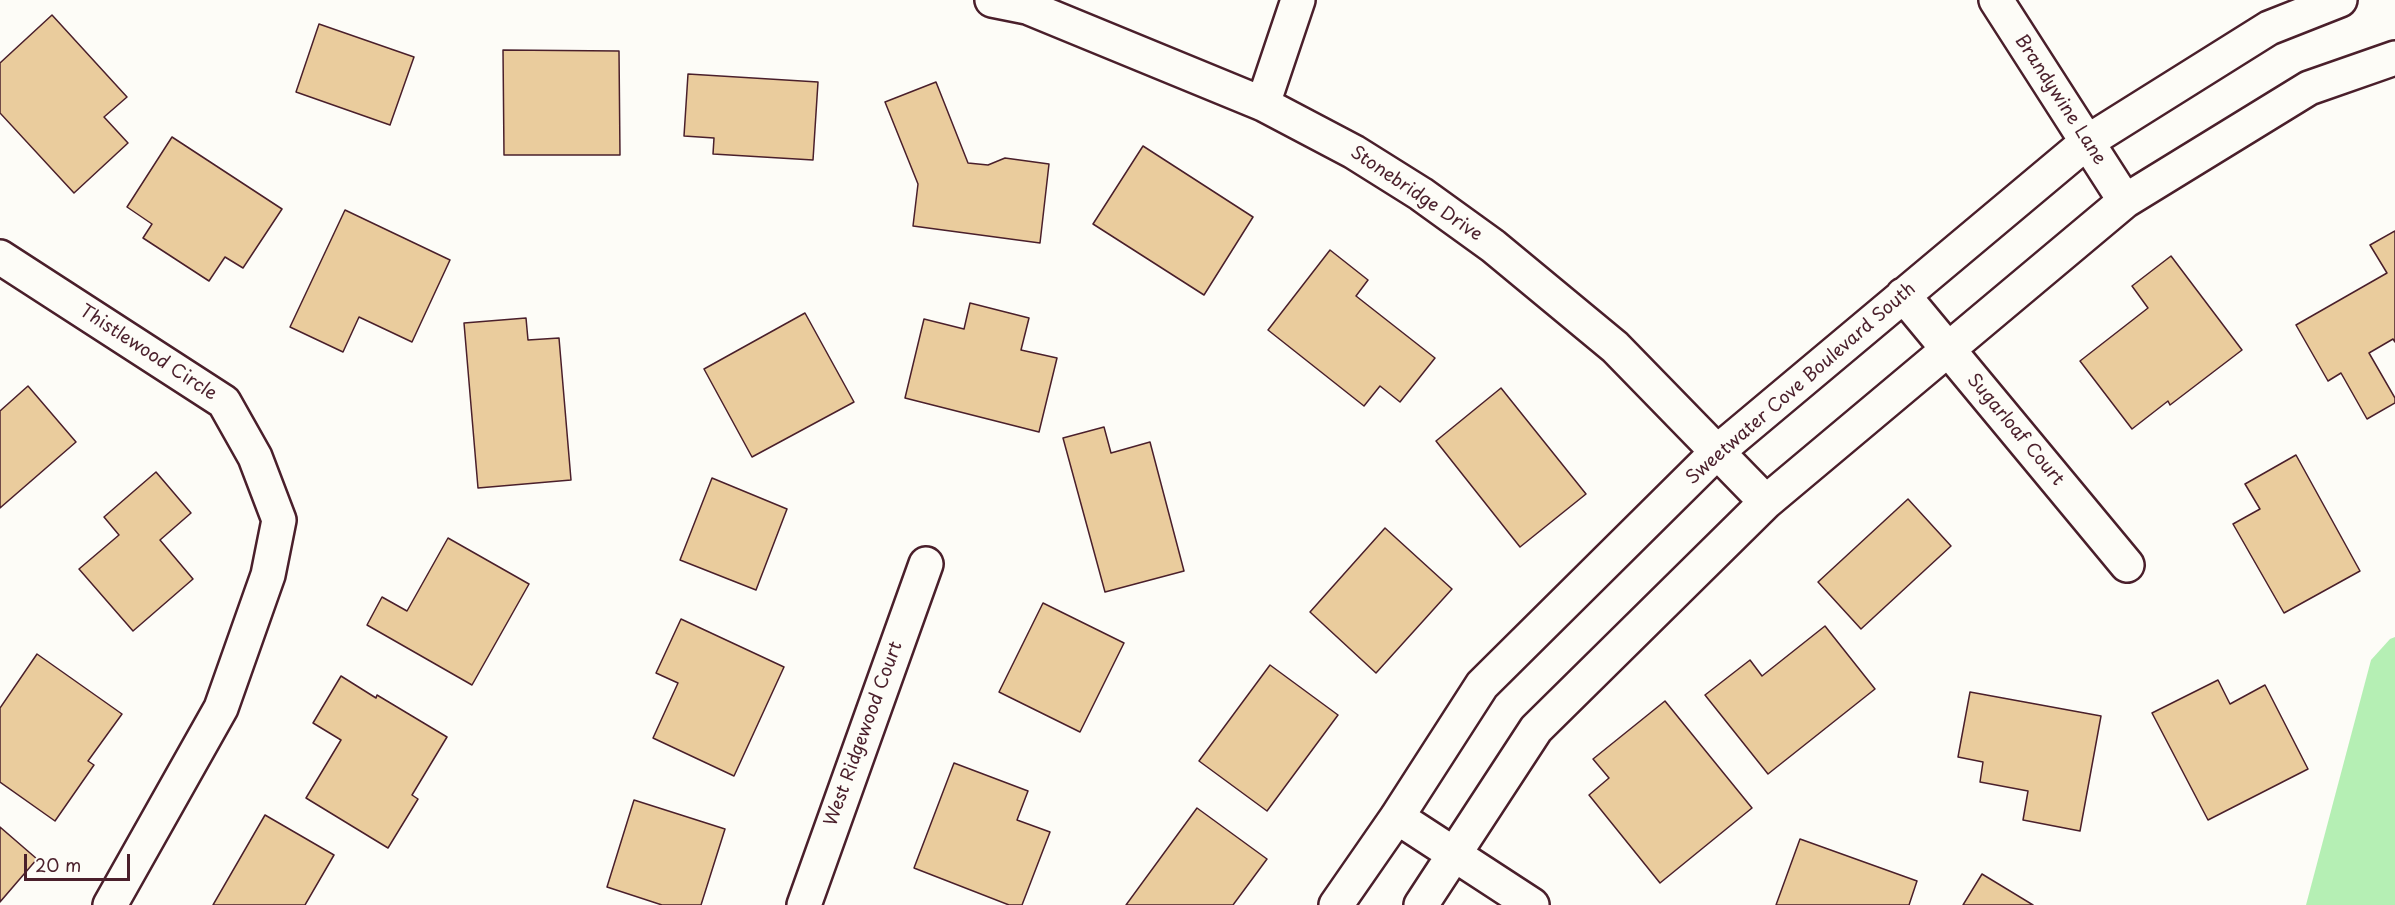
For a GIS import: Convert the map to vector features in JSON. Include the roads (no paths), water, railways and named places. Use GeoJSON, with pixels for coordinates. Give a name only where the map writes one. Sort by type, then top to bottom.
{"type":"FeatureCollection","features":[{"type":"Feature","properties":{"kind":"street","name":"Stonebridge Drive"},"geometry":{"type":"LineString","coordinates":[[992,0],[1027,7],[1263,104],[1354,152],[1421,194],[1493,246],[1615,347],[1766,502]]}},
{"type":"Feature","properties":{"kind":"street"},"geometry":{"type":"LineString","coordinates":[[1263,104],[1298,0]]}},
{"type":"Feature","properties":{"kind":"street","name":"Brandywine Lane"},"geometry":{"type":"LineString","coordinates":[[1996,0],[2125,201]]}},
{"type":"Feature","properties":{"kind":"street","name":"Sweetwater Cove Boulevard South"},"geometry":{"type":"LineString","coordinates":[[1336,905],[1397,817],[1482,685],[1717,452],[2087,142],[2269,28],[2340,0]]}},
{"type":"Feature","properties":{"kind":"street"},"geometry":{"type":"LineString","coordinates":[[1421,905],[1536,729],[1766,502],[2125,201],[2310,88],[2395,58]]}},
{"type":"Feature","properties":{"kind":"street","name":"Thistlewood Circle"},"geometry":{"type":"LineString","coordinates":[[0,257],[224,402],[255,457],[279,520],[268,575],[220,708],[110,905]]}},
{"type":"Feature","properties":{"kind":"street","name":"Sugarloaf Court"},"geometry":{"type":"LineString","coordinates":[[1903,295],[2127,565]]}},
{"type":"Feature","properties":{"kind":"street","name":"West Ridgewood Court"},"geometry":{"type":"LineString","coordinates":[[804,905],[926,564]]}},
{"type":"Feature","properties":{"kind":"street"},"geometry":{"type":"LineString","coordinates":[[1397,817],[1532,905]]}}]}
